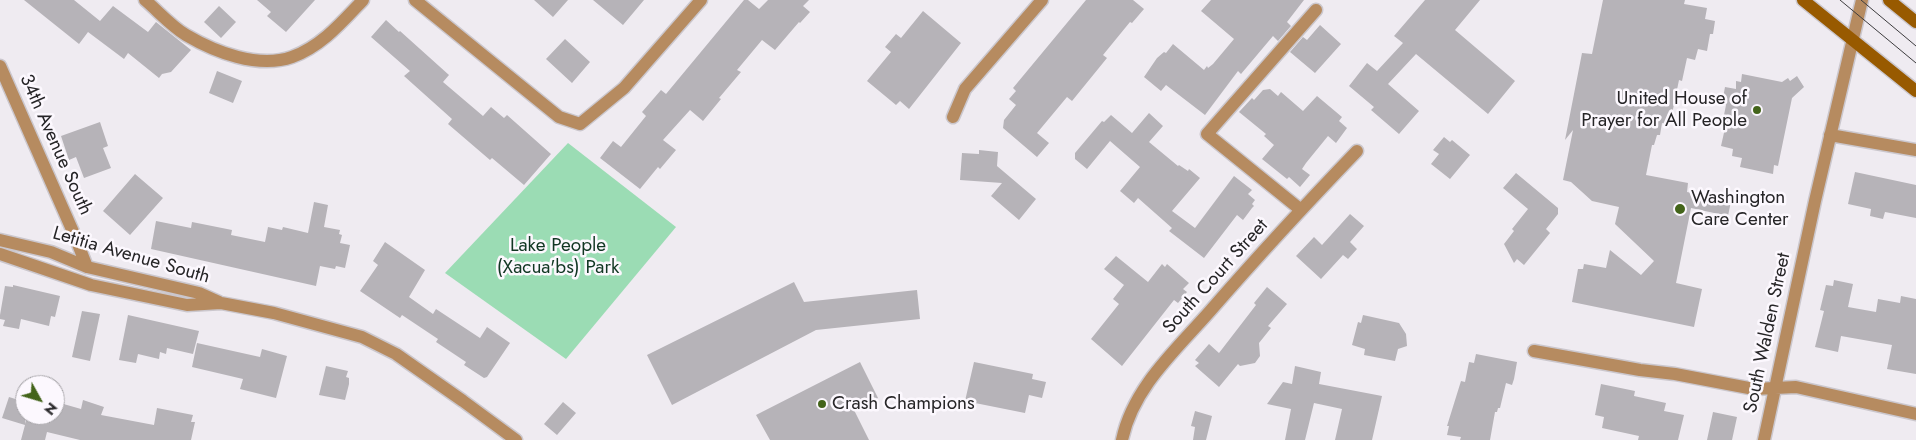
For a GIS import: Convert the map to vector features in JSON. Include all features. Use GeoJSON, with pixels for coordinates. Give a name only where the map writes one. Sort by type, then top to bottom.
{"type":"FeatureCollection","features":[{"type":"Feature","properties":{"kind":"main road"},"geometry":{"type":"LineString","coordinates":[[1803,0],[1916,91]]}},
{"type":"Feature","properties":{"kind":"main road"},"geometry":{"type":"LineString","coordinates":[[1889,0],[1916,22]]}},
{"type":"Feature","properties":{"kind":"street"},"geometry":{"type":"LineString","coordinates":[[145,0],[184,34],[216,49],[246,59],[271,60],[291,57],[312,47],[330,34],[364,0]]}},
{"type":"Feature","properties":{"kind":"street"},"geometry":{"type":"LineString","coordinates":[[415,0],[559,117],[580,124],[624,88],[701,0]]}},
{"type":"Feature","properties":{"kind":"street"},"geometry":{"type":"LineString","coordinates":[[952,118],[965,89],[1042,0]]}},
{"type":"Feature","properties":{"kind":"street","name":"South Walden Street"},"geometry":{"type":"LineString","coordinates":[[1764,440],[1830,135],[1862,0]]}},
{"type":"Feature","properties":{"kind":"street"},"geometry":{"type":"LineString","coordinates":[[1301,210],[1207,134],[1316,10]]}},
{"type":"Feature","properties":{"kind":"street","name":"34th Avenue South"},"geometry":{"type":"LineString","coordinates":[[0,66],[87,267]]}},
{"type":"Feature","properties":{"kind":"street"},"geometry":{"type":"LineString","coordinates":[[1830,135],[1916,150]]}},
{"type":"Feature","properties":{"kind":"street","name":"South Court Street"},"geometry":{"type":"LineString","coordinates":[[1122,440],[1129,417],[1146,385],[1256,258],[1357,151]]}},
{"type":"Feature","properties":{"kind":"street","name":"Letitia Avenue South"},"geometry":{"type":"LineString","coordinates":[[0,240],[51,252],[87,267],[199,292],[221,303]]}},
{"type":"Feature","properties":{"kind":"street","name":"Letitia Avenue South"},"geometry":{"type":"LineString","coordinates":[[0,254],[91,285],[187,305],[221,303],[274,312],[362,337],[396,354],[516,440]]}},
{"type":"Feature","properties":{"kind":"street"},"geometry":{"type":"LineString","coordinates":[[1534,351],[1754,389],[1796,387],[1916,414]]}},
{"type":"Feature","properties":{"kind":"green space","name":"Lake People (Xacua'bs) Park"},"geometry":{"type":"Polygon","coordinates":[[[568,143],[676,227],[566,359],[445,273],[568,143]]]}},
{"type":"Feature","properties":{"kind":"building"},"geometry":{"type":"Polygon","coordinates":[[[24,0],[74,0],[100,21],[113,6],[148,32],[156,22],[191,50],[171,72],[162,74],[159,78],[128,53],[124,59],[88,32],[79,44],[24,0]]]}},
{"type":"Feature","properties":{"kind":"building"},"geometry":{"type":"Polygon","coordinates":[[[257,0],[315,0],[286,32],[267,16],[271,12],[257,0]]]}},
{"type":"Feature","properties":{"kind":"building"},"geometry":{"type":"Polygon","coordinates":[[[534,0],[568,0],[553,17],[534,0]]]}},
{"type":"Feature","properties":{"kind":"building"},"geometry":{"type":"Polygon","coordinates":[[[593,0],[644,0],[623,25],[593,0]]]}},
{"type":"Feature","properties":{"kind":"building"},"geometry":{"type":"Polygon","coordinates":[[[744,0],[748,0],[759,9],[768,0],[809,0],[803,6],[810,12],[775,50],[762,40],[737,70],[741,72],[703,121],[690,110],[663,140],[676,150],[660,169],[658,167],[640,189],[600,158],[613,141],[621,147],[646,116],[642,112],[661,90],[666,94],[744,0]]]}},
{"type":"Feature","properties":{"kind":"building"},"geometry":{"type":"Polygon","coordinates":[[[1086,0],[1133,0],[1144,9],[1132,23],[1130,22],[1103,55],[1107,58],[1072,101],[1067,97],[1037,133],[1049,143],[1037,157],[1003,128],[1004,120],[1016,105],[1009,99],[1016,91],[1013,88],[1086,0]]]}},
{"type":"Feature","properties":{"kind":"building"},"geometry":{"type":"Polygon","coordinates":[[[1211,0],[1304,0],[1287,22],[1291,26],[1278,41],[1273,36],[1241,74],[1238,71],[1205,115],[1166,85],[1161,91],[1144,77],[1157,58],[1164,52],[1166,53],[1173,44],[1204,70],[1207,66],[1208,68],[1213,64],[1234,39],[1201,11],[1211,0]]]}},
{"type":"Feature","properties":{"kind":"building"},"geometry":{"type":"Polygon","coordinates":[[[1425,0],[1480,0],[1455,30],[1515,81],[1488,114],[1416,54],[1388,84],[1419,111],[1399,134],[1371,110],[1374,107],[1349,86],[1367,63],[1377,71],[1403,43],[1394,36],[1425,0]]]}},
{"type":"Feature","properties":{"kind":"building"},"geometry":{"type":"Polygon","coordinates":[[[1603,0],[1685,0],[1684,4],[1707,8],[1705,19],[1715,21],[1707,51],[1698,49],[1695,60],[1687,58],[1682,81],[1679,80],[1672,114],[1668,113],[1666,124],[1662,123],[1660,135],[1657,135],[1654,145],[1652,145],[1646,175],[1688,183],[1687,192],[1731,201],[1728,216],[1691,208],[1676,283],[1702,289],[1694,327],[1572,302],[1578,269],[1583,269],[1584,264],[1606,268],[1610,250],[1641,275],[1654,261],[1615,224],[1619,207],[1592,201],[1571,182],[1563,180],[1573,130],[1565,140],[1582,53],[1592,54],[1603,0]]]}},
{"type":"Feature","properties":{"kind":"building"},"geometry":{"type":"Polygon","coordinates":[[[219,6],[236,22],[221,38],[204,22],[219,6]]]}},
{"type":"Feature","properties":{"kind":"building"},"geometry":{"type":"Polygon","coordinates":[[[923,11],[961,43],[909,109],[900,101],[896,105],[867,81],[891,52],[885,47],[896,34],[901,38],[923,11]]]}},
{"type":"Feature","properties":{"kind":"building"},"geometry":{"type":"Polygon","coordinates":[[[386,20],[449,75],[443,82],[483,116],[491,107],[504,118],[507,115],[551,154],[524,185],[492,158],[490,160],[448,124],[452,119],[404,76],[410,71],[371,37],[386,20]]]}},
{"type":"Feature","properties":{"kind":"building"},"geometry":{"type":"Polygon","coordinates":[[[1320,25],[1341,44],[1315,73],[1290,52],[1303,37],[1307,40],[1320,25]]]}},
{"type":"Feature","properties":{"kind":"building"},"geometry":{"type":"Polygon","coordinates":[[[565,39],[590,62],[572,83],[546,59],[565,39]]]}},
{"type":"Feature","properties":{"kind":"building"},"geometry":{"type":"Polygon","coordinates":[[[217,71],[242,81],[233,103],[209,93],[217,71]]]}},
{"type":"Feature","properties":{"kind":"building","name":"United House of Prayer for All People"},"geometry":{"type":"Polygon","coordinates":[[[1742,74],[1782,82],[1788,78],[1790,81],[1797,76],[1804,87],[1792,98],[1778,166],[1774,165],[1773,174],[1740,167],[1742,158],[1732,156],[1733,149],[1721,146],[1728,115],[1724,115],[1726,105],[1722,103],[1725,87],[1736,89],[1736,81],[1741,82],[1742,74]]]}},
{"type":"Feature","properties":{"kind":"building"},"geometry":{"type":"Polygon","coordinates":[[[1270,89],[1278,96],[1281,92],[1303,111],[1317,96],[1342,117],[1339,121],[1347,128],[1336,143],[1328,136],[1306,163],[1302,169],[1310,175],[1300,187],[1289,177],[1287,179],[1262,159],[1274,145],[1264,136],[1266,134],[1239,112],[1252,98],[1254,100],[1263,90],[1270,89]]]}},
{"type":"Feature","properties":{"kind":"building"},"geometry":{"type":"Polygon","coordinates":[[[1149,113],[1163,126],[1149,142],[1178,166],[1188,171],[1189,169],[1200,178],[1172,211],[1195,228],[1234,176],[1252,190],[1248,194],[1255,200],[1252,204],[1254,206],[1243,220],[1237,215],[1204,258],[1169,231],[1172,228],[1138,198],[1134,203],[1120,191],[1140,167],[1110,141],[1087,169],[1075,159],[1075,153],[1102,121],[1104,122],[1111,115],[1132,133],[1149,113]]]}},
{"type":"Feature","properties":{"kind":"building"},"geometry":{"type":"Polygon","coordinates":[[[100,122],[108,146],[103,148],[111,168],[84,178],[76,157],[69,160],[61,136],[100,122]]]}},
{"type":"Feature","properties":{"kind":"building"},"geometry":{"type":"Polygon","coordinates":[[[1444,137],[1450,142],[1452,140],[1470,155],[1450,179],[1431,164],[1439,154],[1433,150],[1444,137]]]}},
{"type":"Feature","properties":{"kind":"building"},"geometry":{"type":"Polygon","coordinates":[[[979,150],[998,152],[997,166],[1036,199],[1019,220],[991,196],[1002,183],[960,180],[962,153],[979,154],[979,150]]]}},
{"type":"Feature","properties":{"kind":"building"},"geometry":{"type":"Polygon","coordinates":[[[1855,172],[1916,185],[1916,218],[1885,212],[1883,219],[1870,216],[1871,209],[1848,204],[1855,172]]]}},
{"type":"Feature","properties":{"kind":"building"},"geometry":{"type":"Polygon","coordinates":[[[1516,173],[1558,208],[1558,214],[1546,229],[1550,233],[1524,265],[1517,259],[1514,263],[1504,244],[1514,231],[1512,229],[1528,209],[1503,188],[1516,173]]]}},
{"type":"Feature","properties":{"kind":"building"},"geometry":{"type":"Polygon","coordinates":[[[135,174],[163,198],[130,235],[103,211],[135,174]]]}},
{"type":"Feature","properties":{"kind":"building"},"geometry":{"type":"Polygon","coordinates":[[[314,202],[328,205],[324,227],[340,230],[339,234],[342,235],[340,243],[350,245],[345,268],[336,266],[335,269],[320,266],[316,286],[151,249],[156,221],[191,228],[192,222],[232,230],[231,235],[265,242],[268,227],[282,230],[283,227],[308,233],[314,202]]]}},
{"type":"Feature","properties":{"kind":"building"},"geometry":{"type":"Polygon","coordinates":[[[1350,214],[1364,226],[1350,242],[1357,249],[1348,259],[1343,255],[1321,279],[1296,256],[1314,237],[1322,245],[1350,214]]]}},
{"type":"Feature","properties":{"kind":"building"},"geometry":{"type":"Polygon","coordinates":[[[385,242],[425,270],[409,297],[433,314],[436,309],[480,338],[487,327],[510,343],[487,377],[484,378],[464,365],[466,362],[436,342],[438,339],[402,315],[400,318],[360,291],[378,265],[373,261],[385,242]]]}},
{"type":"Feature","properties":{"kind":"building"},"geometry":{"type":"Polygon","coordinates":[[[1116,256],[1148,282],[1162,264],[1165,267],[1167,264],[1189,283],[1183,289],[1187,292],[1178,303],[1174,300],[1122,366],[1091,339],[1119,304],[1113,299],[1124,285],[1104,269],[1116,256]]]}},
{"type":"Feature","properties":{"kind":"building"},"geometry":{"type":"Polygon","coordinates":[[[1834,280],[1853,284],[1848,307],[1876,312],[1878,299],[1900,303],[1901,296],[1916,299],[1916,374],[1887,369],[1892,345],[1841,336],[1838,352],[1815,347],[1824,311],[1820,310],[1826,285],[1833,286],[1834,280]]]}},
{"type":"Feature","properties":{"kind":"building"},"geometry":{"type":"Polygon","coordinates":[[[794,282],[804,302],[917,290],[920,319],[816,330],[672,405],[647,355],[794,282]]]}},
{"type":"Feature","properties":{"kind":"building"},"geometry":{"type":"Polygon","coordinates":[[[13,285],[60,296],[55,317],[51,316],[49,326],[21,319],[19,329],[3,326],[5,320],[0,319],[0,315],[5,286],[13,287],[13,285]]]}},
{"type":"Feature","properties":{"kind":"building"},"geometry":{"type":"Polygon","coordinates":[[[1267,287],[1287,304],[1268,326],[1271,328],[1259,343],[1260,356],[1255,363],[1240,366],[1238,364],[1219,387],[1195,366],[1199,363],[1195,360],[1209,344],[1219,353],[1256,305],[1254,303],[1267,287]]]}},
{"type":"Feature","properties":{"kind":"building"},"geometry":{"type":"Polygon","coordinates":[[[82,311],[100,314],[90,361],[72,357],[82,311]]]}},
{"type":"Feature","properties":{"kind":"building"},"geometry":{"type":"Polygon","coordinates":[[[128,315],[199,331],[193,354],[167,348],[166,354],[160,352],[159,359],[138,354],[136,363],[119,360],[128,315]]]}},
{"type":"Feature","properties":{"kind":"building"},"geometry":{"type":"Polygon","coordinates":[[[1363,315],[1399,323],[1406,334],[1407,346],[1398,349],[1395,361],[1364,355],[1365,349],[1352,345],[1358,322],[1361,323],[1363,315]]]}},
{"type":"Feature","properties":{"kind":"building"},"geometry":{"type":"Polygon","coordinates":[[[197,343],[260,357],[262,349],[287,356],[276,398],[240,389],[243,379],[192,367],[197,343]]]}},
{"type":"Feature","properties":{"kind":"building"},"geometry":{"type":"Polygon","coordinates":[[[1476,354],[1517,362],[1514,379],[1512,385],[1506,383],[1500,408],[1495,412],[1490,440],[1460,440],[1461,437],[1447,435],[1449,426],[1447,426],[1461,381],[1465,382],[1469,362],[1474,363],[1476,354]]]}},
{"type":"Feature","properties":{"kind":"building","name":"Crash Champions"},"geometry":{"type":"Polygon","coordinates":[[[860,362],[878,398],[854,410],[869,440],[770,440],[756,415],[860,362]]]}},
{"type":"Feature","properties":{"kind":"building"},"geometry":{"type":"Polygon","coordinates":[[[974,362],[1033,374],[1032,379],[1046,382],[1042,398],[1029,395],[1025,413],[965,401],[974,362]]]}},
{"type":"Feature","properties":{"kind":"building"},"geometry":{"type":"Polygon","coordinates":[[[326,366],[348,371],[346,377],[349,378],[349,384],[345,400],[319,395],[326,366]]]}},
{"type":"Feature","properties":{"kind":"building"},"geometry":{"type":"Polygon","coordinates":[[[1295,366],[1321,372],[1319,384],[1382,396],[1372,440],[1335,440],[1342,409],[1314,403],[1305,440],[1285,440],[1291,409],[1267,404],[1283,382],[1292,384],[1295,366]]]}},
{"type":"Feature","properties":{"kind":"building"},"geometry":{"type":"Polygon","coordinates":[[[1601,384],[1635,391],[1634,396],[1666,403],[1664,411],[1684,415],[1678,440],[1638,440],[1639,436],[1602,428],[1604,417],[1595,415],[1601,384]]]}},
{"type":"Feature","properties":{"kind":"building"},"geometry":{"type":"Polygon","coordinates":[[[9,397],[15,399],[15,422],[2,418],[9,397]]]}},
{"type":"Feature","properties":{"kind":"building"},"geometry":{"type":"Polygon","coordinates":[[[83,400],[104,407],[101,415],[154,425],[157,408],[193,415],[191,422],[195,422],[191,440],[80,440],[47,432],[45,440],[21,440],[25,425],[65,425],[65,404],[81,409],[83,400]]]}},
{"type":"Feature","properties":{"kind":"building"},"geometry":{"type":"Polygon","coordinates":[[[563,402],[576,413],[557,435],[544,424],[563,402]]]}},
{"type":"Feature","properties":{"kind":"building"},"geometry":{"type":"Polygon","coordinates":[[[1195,411],[1212,416],[1206,440],[1193,440],[1195,427],[1191,426],[1195,411]]]}},
{"type":"Feature","properties":{"kind":"building"},"geometry":{"type":"Polygon","coordinates":[[[1713,412],[1737,417],[1732,440],[1707,440],[1713,412]]]}},
{"type":"Feature","properties":{"kind":"tram line"},"geometry":{"type":"LineString","coordinates":[[1840,0],[1916,63]]}},
{"type":"Feature","properties":{"kind":"tram line"},"geometry":{"type":"LineString","coordinates":[[1861,0],[1916,46]]}},
{"type":"Feature","properties":{"kind":"place","name":"United House of Prayer for All People"},"geometry":{"type":"Point","coordinates":[1757,110]}},
{"type":"Feature","properties":{"kind":"place","name":"Washington Care Center"},"geometry":{"type":"Point","coordinates":[1680,209]}},
{"type":"Feature","properties":{"kind":"place","name":"Crash Champions"},"geometry":{"type":"Point","coordinates":[822,404]}}]}
